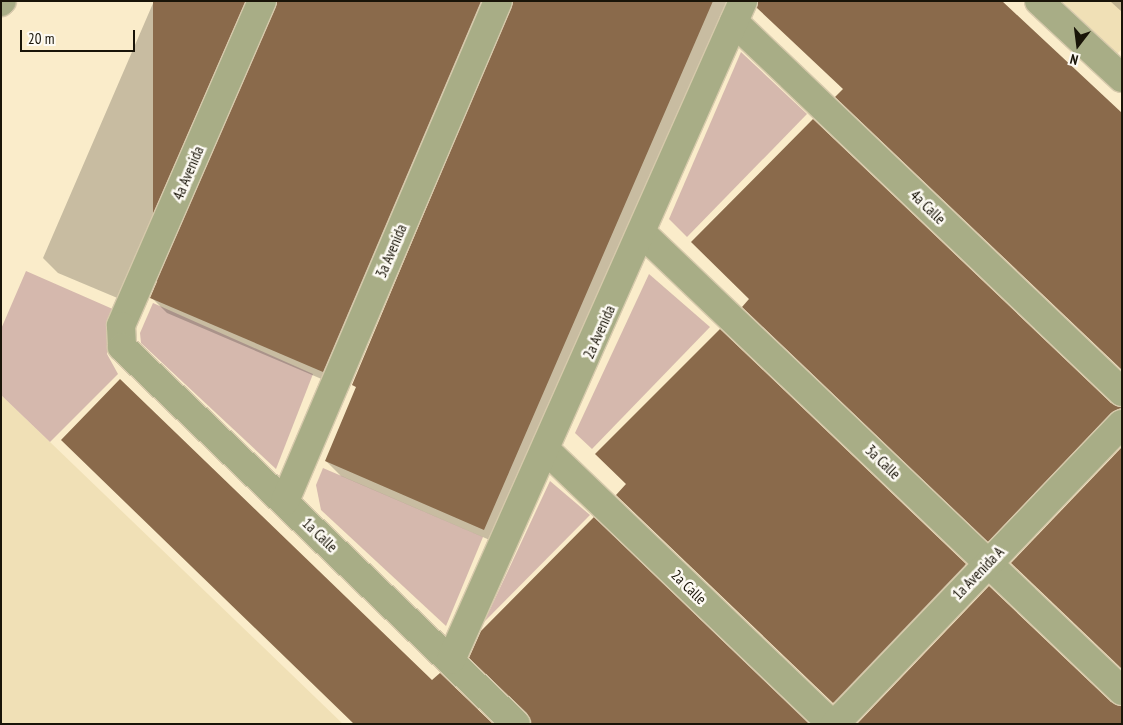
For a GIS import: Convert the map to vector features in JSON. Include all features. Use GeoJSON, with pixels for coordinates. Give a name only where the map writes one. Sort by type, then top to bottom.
{"type":"FeatureCollection","features":[{"type":"Feature","properties":{"kind":"street","name":"4a Avenida"},"geometry":{"type":"LineString","coordinates":[[122,347],[121,326],[262,1]]}},
{"type":"Feature","properties":{"kind":"street","name":"3a Avenida"},"geometry":{"type":"LineString","coordinates":[[285,501],[498,1]]}},
{"type":"Feature","properties":{"kind":"street"},"geometry":{"type":"LineString","coordinates":[[1039,1],[1120,72]]}},
{"type":"Feature","properties":{"kind":"street","name":"2a Avenida"},"geometry":{"type":"LineString","coordinates":[[451,660],[643,234],[739,12]]}},
{"type":"Feature","properties":{"kind":"street","name":"4a Calle"},"geometry":{"type":"LineString","coordinates":[[739,12],[1122,392]]}},
{"type":"Feature","properties":{"kind":"street","name":"3a Calle"},"geometry":{"type":"LineString","coordinates":[[643,234],[1122,691]]}},
{"type":"Feature","properties":{"kind":"street","name":"1a Calle"},"geometry":{"type":"LineString","coordinates":[[122,347],[516,724]]}},
{"type":"Feature","properties":{"kind":"street","name":"1a Avenida A"},"geometry":{"type":"LineString","coordinates":[[834,724],[1122,424]]}},
{"type":"Feature","properties":{"kind":"street","name":"2a Calle"},"geometry":{"type":"LineString","coordinates":[[546,450],[834,724]]}},
{"type":"Feature","properties":{"kind":"shaded area"},"geometry":{"type":"Polygon","coordinates":[[[1062,1],[1122,1],[1122,49],[1117,54],[1062,1]]]}},
{"type":"Feature","properties":{"kind":"shaded area"},"geometry":{"type":"Polygon","coordinates":[[[741,52],[807,114],[687,237],[669,219],[741,52]]]}},
{"type":"Feature","properties":{"kind":"shaded area"},"geometry":{"type":"Polygon","coordinates":[[[26,271],[115,310],[107,354],[118,374],[50,442],[1,395],[1,329],[26,271]]]}},
{"type":"Feature","properties":{"kind":"shaded area"},"geometry":{"type":"Polygon","coordinates":[[[649,274],[710,327],[592,449],[575,433],[649,274]]]}},
{"type":"Feature","properties":{"kind":"shaded area"},"geometry":{"type":"Polygon","coordinates":[[[153,303],[313,374],[276,469],[141,343],[140,333],[153,303]]]}},
{"type":"Feature","properties":{"kind":"shaded area"},"geometry":{"type":"Polygon","coordinates":[[[1,395],[50,442],[343,724],[1,724],[1,395]]]}},
{"type":"Feature","properties":{"kind":"shaded area"},"geometry":{"type":"Polygon","coordinates":[[[323,468],[483,537],[446,626],[321,510],[316,485],[323,468]]]}},
{"type":"Feature","properties":{"kind":"shaded area"},"geometry":{"type":"Polygon","coordinates":[[[550,481],[590,515],[484,622],[550,481]]]}},
{"type":"Feature","properties":{"kind":"building"},"geometry":{"type":"Polygon","coordinates":[[[153,1],[245,1],[245,281],[153,281],[153,1]]]}},
{"type":"Feature","properties":{"kind":"building"},"geometry":{"type":"Polygon","coordinates":[[[277,1],[481,1],[323,372],[150,298],[277,1]]]}},
{"type":"Feature","properties":{"kind":"building"},"geometry":{"type":"Polygon","coordinates":[[[513,1],[713,1],[484,530],[325,461],[356,387],[352,385],[513,1]]]}},
{"type":"Feature","properties":{"kind":"building"},"geometry":{"type":"Polygon","coordinates":[[[758,1],[1002,1],[1122,113],[1122,370],[835,97],[843,89],[757,8],[758,1]]]}},
{"type":"Feature","properties":{"kind":"building"},"geometry":{"type":"Polygon","coordinates":[[[813,119],[1111,403],[1122,407],[1111,413],[988,542],[742,307],[749,299],[691,242],[813,119]]]}},
{"type":"Feature","properties":{"kind":"building"},"geometry":{"type":"Polygon","coordinates":[[[720,329],[966,564],[833,703],[616,495],[626,484],[595,454],[720,329]]]}},
{"type":"Feature","properties":{"kind":"building"},"geometry":{"type":"Polygon","coordinates":[[[120,379],[432,680],[440,673],[493,724],[354,724],[61,440],[120,379]]]}},
{"type":"Feature","properties":{"kind":"building"},"geometry":{"type":"Polygon","coordinates":[[[1122,447],[1122,669],[1011,563],[1122,447]]]}},
{"type":"Feature","properties":{"kind":"building"},"geometry":{"type":"Polygon","coordinates":[[[594,517],[809,724],[531,724],[527,713],[469,658],[481,631],[594,517]]]}},
{"type":"Feature","properties":{"kind":"building"},"geometry":{"type":"Polygon","coordinates":[[[989,586],[1111,702],[1122,706],[1122,724],[857,724],[989,586]]]}}]}
